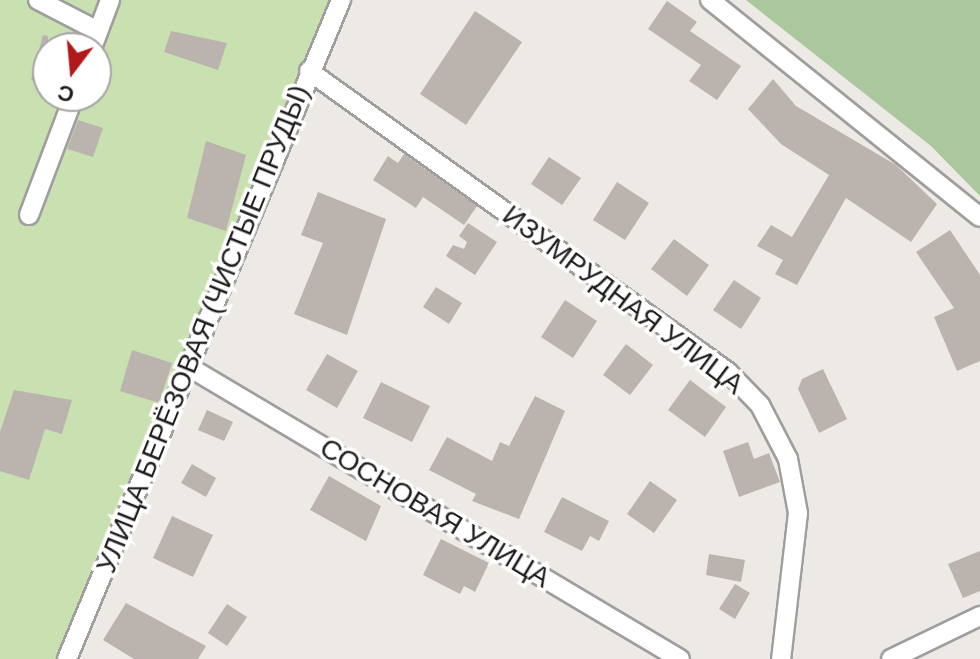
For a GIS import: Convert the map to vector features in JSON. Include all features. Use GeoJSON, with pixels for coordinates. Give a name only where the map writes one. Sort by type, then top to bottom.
{"type":"FeatureCollection","features":[{"type":"Feature","properties":{"kind":"street"},"geometry":{"type":"LineString","coordinates":[[38,0],[85,32]]}},
{"type":"Feature","properties":{"kind":"street"},"geometry":{"type":"LineString","coordinates":[[98,32],[110,0]]}},
{"type":"Feature","properties":{"kind":"street","name":"УЛИЦА БЕРЁЗОВАЯ (ЧИСТЫЕ ПРУДЫ)"},"geometry":{"type":"LineString","coordinates":[[67,659],[341,0]]}},
{"type":"Feature","properties":{"kind":"street"},"geometry":{"type":"LineString","coordinates":[[710,0],[980,217]]}},
{"type":"Feature","properties":{"kind":"street","name":"ИЗУМРУДНАЯ УЛИЦА"},"geometry":{"type":"LineString","coordinates":[[309,71],[728,372],[760,405],[788,459],[798,513],[781,659]]}},
{"type":"Feature","properties":{"kind":"street"},"geometry":{"type":"LineString","coordinates":[[29,215],[68,112]]}},
{"type":"Feature","properties":{"kind":"street","name":"СОСНОВАЯ УЛИЦА"},"geometry":{"type":"LineString","coordinates":[[189,367],[680,659]]}},
{"type":"Feature","properties":{"kind":"street"},"geometry":{"type":"LineString","coordinates":[[891,659],[980,616]]}},
{"type":"Feature","properties":{"kind":"green space"},"geometry":{"type":"Polygon","coordinates":[[[0,0],[341,0],[67,659],[0,659],[0,0]]]}},
{"type":"Feature","properties":{"kind":"green space"},"geometry":{"type":"Polygon","coordinates":[[[746,0],[980,0],[980,196],[931,146],[746,0]]]}},
{"type":"Feature","properties":{"kind":"building"},"geometry":{"type":"Polygon","coordinates":[[[667,1],[697,22],[690,31],[741,66],[717,100],[689,81],[701,65],[648,29],[667,1]]]}},
{"type":"Feature","properties":{"kind":"building"},"geometry":{"type":"Polygon","coordinates":[[[475,11],[522,42],[466,125],[420,94],[475,11]]]}},
{"type":"Feature","properties":{"kind":"building"},"geometry":{"type":"Polygon","coordinates":[[[171,31],[227,43],[218,70],[164,52],[171,31]]]}},
{"type":"Feature","properties":{"kind":"building"},"geometry":{"type":"Polygon","coordinates":[[[773,79],[796,106],[896,165],[937,204],[911,242],[846,198],[797,285],[775,274],[783,260],[757,246],[771,225],[792,237],[829,175],[781,144],[748,109],[773,79]]]}},
{"type":"Feature","properties":{"kind":"building"},"geometry":{"type":"Polygon","coordinates":[[[78,120],[103,128],[93,157],[67,149],[78,120]]]}},
{"type":"Feature","properties":{"kind":"building"},"geometry":{"type":"Polygon","coordinates":[[[206,141],[246,155],[226,231],[187,218],[206,141]]]}},
{"type":"Feature","properties":{"kind":"building"},"geometry":{"type":"Polygon","coordinates":[[[404,154],[477,206],[464,225],[423,197],[416,208],[373,180],[388,156],[398,163],[404,154]]]}},
{"type":"Feature","properties":{"kind":"building"},"geometry":{"type":"Polygon","coordinates":[[[549,157],[581,178],[562,205],[531,184],[549,157]]]}},
{"type":"Feature","properties":{"kind":"building"},"geometry":{"type":"Polygon","coordinates":[[[617,182],[649,203],[625,240],[593,220],[617,182]]]}},
{"type":"Feature","properties":{"kind":"building"},"geometry":{"type":"Polygon","coordinates":[[[318,192],[386,219],[347,335],[294,314],[323,243],[301,235],[318,192]]]}},
{"type":"Feature","properties":{"kind":"building"},"geometry":{"type":"Polygon","coordinates":[[[468,223],[497,242],[475,275],[446,256],[453,245],[464,249],[467,242],[459,236],[468,223]]]}},
{"type":"Feature","properties":{"kind":"building"},"geometry":{"type":"Polygon","coordinates":[[[950,230],[980,275],[980,361],[957,371],[934,317],[954,308],[916,252],[950,230]]]}},
{"type":"Feature","properties":{"kind":"building"},"geometry":{"type":"Polygon","coordinates":[[[674,239],[709,265],[687,296],[651,269],[674,239]]]}},
{"type":"Feature","properties":{"kind":"building"},"geometry":{"type":"Polygon","coordinates":[[[734,280],[761,298],[741,329],[713,310],[734,280]]]}},
{"type":"Feature","properties":{"kind":"building"},"geometry":{"type":"Polygon","coordinates":[[[436,287],[462,303],[449,324],[423,307],[436,287]]]}},
{"type":"Feature","properties":{"kind":"building"},"geometry":{"type":"Polygon","coordinates":[[[565,300],[597,321],[573,358],[541,337],[565,300]]]}},
{"type":"Feature","properties":{"kind":"building"},"geometry":{"type":"Polygon","coordinates":[[[626,344],[653,365],[630,395],[603,375],[626,344]]]}},
{"type":"Feature","properties":{"kind":"building"},"geometry":{"type":"Polygon","coordinates":[[[132,350],[172,363],[159,403],[120,391],[132,350]]]}},
{"type":"Feature","properties":{"kind":"building"},"geometry":{"type":"Polygon","coordinates":[[[327,354],[358,371],[337,408],[306,390],[327,354]]]}},
{"type":"Feature","properties":{"kind":"building"},"geometry":{"type":"Polygon","coordinates":[[[823,369],[847,419],[819,433],[798,389],[802,379],[823,369]]]}},
{"type":"Feature","properties":{"kind":"building"},"geometry":{"type":"Polygon","coordinates":[[[690,380],[726,407],[705,437],[668,410],[690,380]]]}},
{"type":"Feature","properties":{"kind":"building"},"geometry":{"type":"Polygon","coordinates":[[[381,382],[430,406],[412,442],[363,418],[381,382]]]}},
{"type":"Feature","properties":{"kind":"building"},"geometry":{"type":"Polygon","coordinates":[[[14,390],[72,400],[62,434],[45,429],[29,480],[0,471],[0,432],[14,390]]]}},
{"type":"Feature","properties":{"kind":"building"},"geometry":{"type":"Polygon","coordinates":[[[535,396],[565,411],[519,519],[472,501],[476,494],[429,470],[447,437],[492,461],[500,442],[509,446],[535,396]]]}},
{"type":"Feature","properties":{"kind":"building"},"geometry":{"type":"Polygon","coordinates":[[[207,410],[233,422],[224,441],[198,430],[207,410]]]}},
{"type":"Feature","properties":{"kind":"building"},"geometry":{"type":"Polygon","coordinates":[[[748,442],[754,459],[769,453],[780,482],[739,497],[723,451],[748,442]]]}},
{"type":"Feature","properties":{"kind":"building"},"geometry":{"type":"Polygon","coordinates":[[[192,464],[216,478],[206,497],[181,483],[192,464]]]}},
{"type":"Feature","properties":{"kind":"building"},"geometry":{"type":"Polygon","coordinates":[[[329,476],[381,506],[366,541],[310,510],[329,476]]]}},
{"type":"Feature","properties":{"kind":"building"},"geometry":{"type":"Polygon","coordinates":[[[650,481],[677,500],[654,533],[627,514],[650,481]]]}},
{"type":"Feature","properties":{"kind":"building"},"geometry":{"type":"Polygon","coordinates":[[[562,497],[609,521],[599,541],[590,536],[582,551],[544,532],[562,497]]]}},
{"type":"Feature","properties":{"kind":"building"},"geometry":{"type":"Polygon","coordinates":[[[172,516],[213,535],[193,577],[153,558],[172,516]]]}},
{"type":"Feature","properties":{"kind":"building"},"geometry":{"type":"Polygon","coordinates":[[[441,539],[489,563],[475,592],[464,586],[460,594],[423,575],[441,539]]]}},
{"type":"Feature","properties":{"kind":"building"},"geometry":{"type":"Polygon","coordinates":[[[980,551],[980,591],[963,598],[948,564],[980,551]]]}},
{"type":"Feature","properties":{"kind":"building"},"geometry":{"type":"Polygon","coordinates":[[[709,554],[745,560],[741,582],[706,575],[709,554]]]}},
{"type":"Feature","properties":{"kind":"building"},"geometry":{"type":"Polygon","coordinates":[[[735,584],[750,593],[735,619],[719,609],[735,584]]]}},
{"type":"Feature","properties":{"kind":"building"},"geometry":{"type":"Polygon","coordinates":[[[126,603],[206,646],[198,659],[134,659],[103,640],[126,603]]]}},
{"type":"Feature","properties":{"kind":"building"},"geometry":{"type":"Polygon","coordinates":[[[227,604],[247,617],[227,646],[208,633],[227,604]]]}}]}
